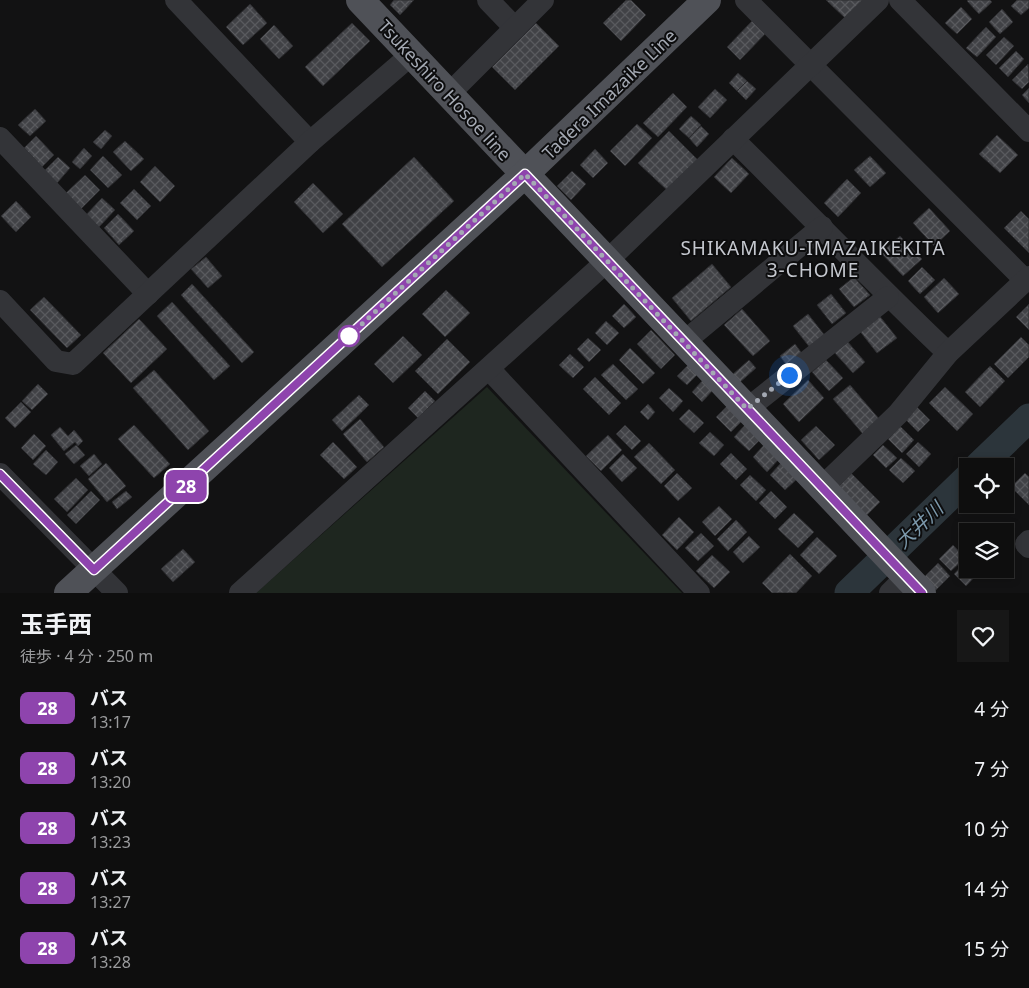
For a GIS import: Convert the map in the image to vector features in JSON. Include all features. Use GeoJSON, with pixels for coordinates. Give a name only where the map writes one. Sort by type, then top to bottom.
{"type":"FeatureCollection","features":[{"type":"Feature","properties":{"kind":"main road","name":"Tsukeshiro Hosoe line"},"geometry":{"type":"LineString","coordinates":[[360,0],[871,540],[906,588]]}},
{"type":"Feature","properties":{"kind":"main road","name":"Tadera Imazaike Line"},"geometry":{"type":"LineString","coordinates":[[68,593],[525,174],[707,0]]}},
{"type":"Feature","properties":{"kind":"street"},"geometry":{"type":"LineString","coordinates":[[176,0],[310,142]]}},
{"type":"Feature","properties":{"kind":"street"},"geometry":{"type":"LineString","coordinates":[[488,0],[515,28]]}},
{"type":"Feature","properties":{"kind":"street"},"geometry":{"type":"LineString","coordinates":[[449,94],[543,0]]}},
{"type":"Feature","properties":{"kind":"street"},"geometry":{"type":"LineString","coordinates":[[746,0],[1027,279],[948,354],[898,414],[821,488]]}},
{"type":"Feature","properties":{"kind":"street"},"geometry":{"type":"LineString","coordinates":[[240,593],[607,261],[878,0]]}},
{"type":"Feature","properties":{"kind":"street"},"geometry":{"type":"LineString","coordinates":[[900,0],[1029,131]]}},
{"type":"Feature","properties":{"kind":"street"},"geometry":{"type":"LineString","coordinates":[[0,301],[56,361],[73,364],[310,142],[411,54]]}},
{"type":"Feature","properties":{"kind":"street"},"geometry":{"type":"LineString","coordinates":[[0,138],[148,294]]}},
{"type":"Feature","properties":{"kind":"street"},"geometry":{"type":"LineString","coordinates":[[733,139],[948,354]]}},
{"type":"Feature","properties":{"kind":"street"},"geometry":{"type":"LineString","coordinates":[[684,342],[822,227]]}},
{"type":"Feature","properties":{"kind":"street"},"geometry":{"type":"LineString","coordinates":[[747,409],[888,296]]}},
{"type":"Feature","properties":{"kind":"street"},"geometry":{"type":"LineString","coordinates":[[489,368],[699,593]]}},
{"type":"Feature","properties":{"kind":"street"},"geometry":{"type":"LineString","coordinates":[[0,474],[116,593]]}},
{"type":"Feature","properties":{"kind":"street"},"geometry":{"type":"LineString","coordinates":[[1029,541],[1026,544],[1029,547]]}},
{"type":"Feature","properties":{"kind":"shaded area"},"geometry":{"type":"Polygon","coordinates":[[[487,387],[682,593],[256,593],[487,387]]]}},
{"type":"Feature","properties":{"kind":"building"},"geometry":{"type":"Polygon","coordinates":[[[394,0],[414,0],[400,15],[390,5],[394,0]]]}},
{"type":"Feature","properties":{"kind":"building"},"geometry":{"type":"Polygon","coordinates":[[[626,0],[631,0],[646,15],[621,41],[603,23],[626,0]]]}},
{"type":"Feature","properties":{"kind":"building"},"geometry":{"type":"Polygon","coordinates":[[[826,0],[863,0],[845,18],[826,0]]]}},
{"type":"Feature","properties":{"kind":"building"},"geometry":{"type":"Polygon","coordinates":[[[968,0],[990,0],[992,2],[979,14],[968,0]]]}},
{"type":"Feature","properties":{"kind":"building"},"geometry":{"type":"Polygon","coordinates":[[[1017,0],[1029,0],[1029,8],[1021,15],[1011,6],[1017,0]]]}},
{"type":"Feature","properties":{"kind":"building"},"geometry":{"type":"Polygon","coordinates":[[[250,4],[267,23],[243,45],[226,27],[250,4]]]}},
{"type":"Feature","properties":{"kind":"building"},"geometry":{"type":"Polygon","coordinates":[[[961,7],[972,19],[957,34],[945,23],[961,7]]]}},
{"type":"Feature","properties":{"kind":"building"},"geometry":{"type":"Polygon","coordinates":[[[1002,9],[1013,22],[1000,34],[989,22],[1002,9]]]}},
{"type":"Feature","properties":{"kind":"building"},"geometry":{"type":"Polygon","coordinates":[[[754,19],[767,32],[740,60],[727,47],[754,19]]]}},
{"type":"Feature","properties":{"kind":"building"},"geometry":{"type":"Polygon","coordinates":[[[352,23],[370,41],[323,86],[305,67],[352,23]]]}},
{"type":"Feature","properties":{"kind":"building"},"geometry":{"type":"Polygon","coordinates":[[[536,23],[559,46],[515,90],[492,67],[536,23]]]}},
{"type":"Feature","properties":{"kind":"building"},"geometry":{"type":"Polygon","coordinates":[[[274,25],[293,46],[279,59],[260,39],[274,25]]]}},
{"type":"Feature","properties":{"kind":"building"},"geometry":{"type":"Polygon","coordinates":[[[986,27],[996,37],[977,57],[966,48],[986,27]]]}},
{"type":"Feature","properties":{"kind":"building"},"geometry":{"type":"Polygon","coordinates":[[[1004,37],[1014,46],[996,65],[986,55],[1004,37]]]}},
{"type":"Feature","properties":{"kind":"building"},"geometry":{"type":"Polygon","coordinates":[[[1016,51],[1024,59],[1008,77],[999,68],[1016,51]]]}},
{"type":"Feature","properties":{"kind":"building"},"geometry":{"type":"Polygon","coordinates":[[[1028,64],[1029,82],[1022,89],[1012,80],[1028,64]]]}},
{"type":"Feature","properties":{"kind":"building"},"geometry":{"type":"Polygon","coordinates":[[[738,73],[747,81],[737,91],[729,83],[738,73]]]}},
{"type":"Feature","properties":{"kind":"building"},"geometry":{"type":"Polygon","coordinates":[[[747,81],[756,89],[746,100],[737,91],[747,81]]]}},
{"type":"Feature","properties":{"kind":"building"},"geometry":{"type":"Polygon","coordinates":[[[1029,88],[1029,103],[1022,95],[1029,88]]]}},
{"type":"Feature","properties":{"kind":"building"},"geometry":{"type":"Polygon","coordinates":[[[715,89],[727,100],[710,118],[698,107],[715,89]]]}},
{"type":"Feature","properties":{"kind":"building"},"geometry":{"type":"Polygon","coordinates":[[[673,93],[687,107],[658,137],[643,123],[673,93]]]}},
{"type":"Feature","properties":{"kind":"building"},"geometry":{"type":"Polygon","coordinates":[[[35,109],[46,121],[30,136],[18,125],[35,109]]]}},
{"type":"Feature","properties":{"kind":"building"},"geometry":{"type":"Polygon","coordinates":[[[691,116],[701,125],[689,138],[679,129],[691,116]]]}},
{"type":"Feature","properties":{"kind":"building"},"geometry":{"type":"Polygon","coordinates":[[[637,124],[652,138],[625,166],[610,151],[637,124]]]}},
{"type":"Feature","properties":{"kind":"building"},"geometry":{"type":"Polygon","coordinates":[[[701,126],[709,134],[697,147],[689,138],[701,126]]]}},
{"type":"Feature","properties":{"kind":"building"},"geometry":{"type":"Polygon","coordinates":[[[105,130],[112,136],[101,149],[93,142],[105,130]]]}},
{"type":"Feature","properties":{"kind":"building"},"geometry":{"type":"Polygon","coordinates":[[[669,131],[698,160],[668,191],[638,163],[669,131]]]}},
{"type":"Feature","properties":{"kind":"building"},"geometry":{"type":"Polygon","coordinates":[[[997,135],[1018,155],[1000,173],[979,154],[997,135]]]}},
{"type":"Feature","properties":{"kind":"building"},"geometry":{"type":"Polygon","coordinates":[[[36,136],[54,155],[42,167],[24,148],[36,136]]]}},
{"type":"Feature","properties":{"kind":"building"},"geometry":{"type":"Polygon","coordinates":[[[125,141],[144,159],[131,171],[113,152],[125,141]]]}},
{"type":"Feature","properties":{"kind":"building"},"geometry":{"type":"Polygon","coordinates":[[[84,148],[92,156],[80,169],[72,162],[84,148]]]}},
{"type":"Feature","properties":{"kind":"building"},"geometry":{"type":"Polygon","coordinates":[[[595,149],[608,163],[593,178],[580,165],[595,149]]]}},
{"type":"Feature","properties":{"kind":"building"},"geometry":{"type":"Polygon","coordinates":[[[103,156],[122,175],[108,188],[90,170],[103,156]]]}},
{"type":"Feature","properties":{"kind":"building"},"geometry":{"type":"Polygon","coordinates":[[[870,156],[886,173],[870,187],[854,170],[870,156]]]}},
{"type":"Feature","properties":{"kind":"building"},"geometry":{"type":"Polygon","coordinates":[[[58,157],[70,168],[57,183],[44,171],[58,157]]]}},
{"type":"Feature","properties":{"kind":"building"},"geometry":{"type":"Polygon","coordinates":[[[414,157],[454,201],[382,267],[342,224],[414,157]]]}},
{"type":"Feature","properties":{"kind":"building"},"geometry":{"type":"Polygon","coordinates":[[[732,158],[749,174],[731,193],[714,177],[732,158]]]}},
{"type":"Feature","properties":{"kind":"building"},"geometry":{"type":"Polygon","coordinates":[[[155,166],[175,186],[160,202],[140,182],[155,166]]]}},
{"type":"Feature","properties":{"kind":"building"},"geometry":{"type":"Polygon","coordinates":[[[572,171],[586,184],[571,200],[557,186],[572,171]]]}},
{"type":"Feature","properties":{"kind":"building"},"geometry":{"type":"Polygon","coordinates":[[[85,175],[100,190],[80,210],[65,194],[85,175]]]}},
{"type":"Feature","properties":{"kind":"building"},"geometry":{"type":"Polygon","coordinates":[[[847,179],[861,193],[838,217],[824,203],[847,179]]]}},
{"type":"Feature","properties":{"kind":"building"},"geometry":{"type":"Polygon","coordinates":[[[313,183],[343,214],[323,233],[294,202],[313,183]]]}},
{"type":"Feature","properties":{"kind":"building"},"geometry":{"type":"Polygon","coordinates":[[[134,189],[151,206],[137,220],[120,203],[134,189]]]}},
{"type":"Feature","properties":{"kind":"building"},"geometry":{"type":"Polygon","coordinates":[[[102,198],[115,210],[98,228],[85,216],[102,198]]]}},
{"type":"Feature","properties":{"kind":"building"},"geometry":{"type":"Polygon","coordinates":[[[16,201],[31,217],[16,232],[1,216],[16,201]]]}},
{"type":"Feature","properties":{"kind":"building"},"geometry":{"type":"Polygon","coordinates":[[[929,208],[950,231],[934,246],[913,223],[929,208]]]}},
{"type":"Feature","properties":{"kind":"building"},"geometry":{"type":"Polygon","coordinates":[[[1021,211],[1029,219],[1029,253],[1004,228],[1021,211]]]}},
{"type":"Feature","properties":{"kind":"building"},"geometry":{"type":"Polygon","coordinates":[[[118,214],[134,231],[119,245],[104,228],[118,214]]]}},
{"type":"Feature","properties":{"kind":"building"},"geometry":{"type":"Polygon","coordinates":[[[900,236],[922,259],[903,276],[881,253],[900,236]]]}},
{"type":"Feature","properties":{"kind":"building"},"geometry":{"type":"Polygon","coordinates":[[[206,257],[222,276],[208,288],[191,269],[206,257]]]}},
{"type":"Feature","properties":{"kind":"building"},"geometry":{"type":"Polygon","coordinates":[[[712,264],[731,287],[691,321],[672,298],[712,264]]]}},
{"type":"Feature","properties":{"kind":"building"},"geometry":{"type":"Polygon","coordinates":[[[922,267],[935,280],[920,294],[908,281],[922,267]]]}},
{"type":"Feature","properties":{"kind":"building"},"geometry":{"type":"Polygon","coordinates":[[[854,277],[870,295],[854,307],[839,289],[854,277]]]}},
{"type":"Feature","properties":{"kind":"building"},"geometry":{"type":"Polygon","coordinates":[[[944,278],[959,294],[938,313],[924,297],[944,278]]]}},
{"type":"Feature","properties":{"kind":"building"},"geometry":{"type":"Polygon","coordinates":[[[192,284],[254,352],[242,363],[181,295],[192,284]]]}},
{"type":"Feature","properties":{"kind":"building"},"geometry":{"type":"Polygon","coordinates":[[[446,290],[470,313],[445,337],[422,314],[446,290]]]}},
{"type":"Feature","properties":{"kind":"building"},"geometry":{"type":"Polygon","coordinates":[[[831,294],[846,313],[832,324],[817,305],[831,294]]]}},
{"type":"Feature","properties":{"kind":"building"},"geometry":{"type":"Polygon","coordinates":[[[44,297],[81,335],[67,348],[30,310],[44,297]]]}},
{"type":"Feature","properties":{"kind":"building"},"geometry":{"type":"Polygon","coordinates":[[[172,302],[230,366],[214,380],[157,316],[172,302]]]}},
{"type":"Feature","properties":{"kind":"building"},"geometry":{"type":"Polygon","coordinates":[[[624,304],[636,317],[624,328],[612,316],[624,304]]]}},
{"type":"Feature","properties":{"kind":"building"},"geometry":{"type":"Polygon","coordinates":[[[1029,304],[1029,330],[1016,317],[1029,304]]]}},
{"type":"Feature","properties":{"kind":"building"},"geometry":{"type":"Polygon","coordinates":[[[742,309],[770,341],[753,356],[724,325],[742,309]]]}},
{"type":"Feature","properties":{"kind":"building"},"geometry":{"type":"Polygon","coordinates":[[[808,314],[826,337],[811,349],[793,326],[808,314]]]}},
{"type":"Feature","properties":{"kind":"building"},"geometry":{"type":"Polygon","coordinates":[[[878,314],[897,338],[877,353],[859,330],[878,314]]]}},
{"type":"Feature","properties":{"kind":"building"},"geometry":{"type":"Polygon","coordinates":[[[139,319],[167,349],[131,383],[103,353],[139,319]]]}},
{"type":"Feature","properties":{"kind":"building"},"geometry":{"type":"Polygon","coordinates":[[[606,321],[619,333],[607,345],[595,333],[606,321]]]}},
{"type":"Feature","properties":{"kind":"building"},"geometry":{"type":"Polygon","coordinates":[[[651,330],[675,355],[661,369],[637,344],[651,330]]]}},
{"type":"Feature","properties":{"kind":"building"},"geometry":{"type":"Polygon","coordinates":[[[403,336],[422,355],[393,383],[374,364],[403,336]]]}},
{"type":"Feature","properties":{"kind":"building"},"geometry":{"type":"Polygon","coordinates":[[[1021,337],[1029,345],[1029,357],[1008,378],[994,364],[1021,337]]]}},
{"type":"Feature","properties":{"kind":"building"},"geometry":{"type":"Polygon","coordinates":[[[588,338],[601,350],[589,362],[577,349],[588,338]]]}},
{"type":"Feature","properties":{"kind":"building"},"geometry":{"type":"Polygon","coordinates":[[[447,339],[470,362],[438,394],[415,371],[447,339]]]}},
{"type":"Feature","properties":{"kind":"building"},"geometry":{"type":"Polygon","coordinates":[[[847,341],[865,362],[853,373],[834,352],[847,341]]]}},
{"type":"Feature","properties":{"kind":"building"},"geometry":{"type":"Polygon","coordinates":[[[795,344],[803,355],[788,367],[780,356],[795,344]]]}},
{"type":"Feature","properties":{"kind":"building"},"geometry":{"type":"Polygon","coordinates":[[[630,348],[655,373],[643,384],[619,360],[630,348]]]}},
{"type":"Feature","properties":{"kind":"building"},"geometry":{"type":"Polygon","coordinates":[[[570,354],[584,367],[573,378],[559,365],[570,354]]]}},
{"type":"Feature","properties":{"kind":"building"},"geometry":{"type":"Polygon","coordinates":[[[749,360],[756,368],[739,383],[732,375],[749,360]]]}},
{"type":"Feature","properties":{"kind":"building"},"geometry":{"type":"Polygon","coordinates":[[[826,360],[843,378],[829,391],[812,372],[826,360]]]}},
{"type":"Feature","properties":{"kind":"building"},"geometry":{"type":"Polygon","coordinates":[[[690,363],[700,372],[687,385],[677,376],[690,363]]]}},
{"type":"Feature","properties":{"kind":"building"},"geometry":{"type":"Polygon","coordinates":[[[613,364],[638,389],[626,400],[601,375],[613,364]]]}},
{"type":"Feature","properties":{"kind":"building"},"geometry":{"type":"Polygon","coordinates":[[[990,366],[1005,381],[980,407],[965,392],[990,366]]]}},
{"type":"Feature","properties":{"kind":"building"},"geometry":{"type":"Polygon","coordinates":[[[154,370],[209,431],[188,450],[133,388],[154,370]]]}},
{"type":"Feature","properties":{"kind":"building"},"geometry":{"type":"Polygon","coordinates":[[[595,377],[621,403],[609,415],[583,389],[595,377]]]}},
{"type":"Feature","properties":{"kind":"building"},"geometry":{"type":"Polygon","coordinates":[[[703,380],[713,390],[702,402],[692,392],[703,380]]]}},
{"type":"Feature","properties":{"kind":"building"},"geometry":{"type":"Polygon","coordinates":[[[808,380],[824,398],[799,422],[783,404],[808,380]]]}},
{"type":"Feature","properties":{"kind":"building"},"geometry":{"type":"Polygon","coordinates":[[[38,384],[48,394],[32,410],[22,401],[38,384]]]}},
{"type":"Feature","properties":{"kind":"building"},"geometry":{"type":"Polygon","coordinates":[[[850,385],[880,420],[863,434],[833,399],[850,385]]]}},
{"type":"Feature","properties":{"kind":"building"},"geometry":{"type":"Polygon","coordinates":[[[945,387],[973,414],[957,431],[929,403],[945,387]]]}},
{"type":"Feature","properties":{"kind":"building"},"geometry":{"type":"Polygon","coordinates":[[[669,388],[683,401],[673,412],[659,398],[669,388]]]}},
{"type":"Feature","properties":{"kind":"building"},"geometry":{"type":"Polygon","coordinates":[[[425,391],[435,401],[418,418],[408,408],[425,391]]]}},
{"type":"Feature","properties":{"kind":"building"},"geometry":{"type":"Polygon","coordinates":[[[359,395],[369,405],[342,431],[332,420],[359,395]]]}},
{"type":"Feature","properties":{"kind":"building"},"geometry":{"type":"Polygon","coordinates":[[[21,402],[31,412],[15,428],[5,418],[21,402]]]}},
{"type":"Feature","properties":{"kind":"building"},"geometry":{"type":"Polygon","coordinates":[[[648,404],[655,412],[648,420],[640,412],[648,404]]]}},
{"type":"Feature","properties":{"kind":"building"},"geometry":{"type":"Polygon","coordinates":[[[915,405],[930,420],[918,432],[903,417],[915,405]]]}},
{"type":"Feature","properties":{"kind":"building"},"geometry":{"type":"Polygon","coordinates":[[[727,406],[742,421],[731,432],[716,417],[727,406]]]}},
{"type":"Feature","properties":{"kind":"building"},"geometry":{"type":"Polygon","coordinates":[[[689,409],[704,423],[694,433],[679,419],[689,409]]]}},
{"type":"Feature","properties":{"kind":"building"},"geometry":{"type":"Polygon","coordinates":[[[360,419],[384,447],[367,462],[343,434],[360,419]]]}},
{"type":"Feature","properties":{"kind":"building"},"geometry":{"type":"Polygon","coordinates":[[[134,425],[170,464],[154,478],[118,439],[134,425]]]}},
{"type":"Feature","properties":{"kind":"building"},"geometry":{"type":"Polygon","coordinates":[[[625,425],[641,441],[632,450],[616,434],[625,425]]]}},
{"type":"Feature","properties":{"kind":"building"},"geometry":{"type":"Polygon","coordinates":[[[745,425],[760,440],[749,451],[734,437],[745,425]]]}},
{"type":"Feature","properties":{"kind":"building"},"geometry":{"type":"Polygon","coordinates":[[[816,426],[835,445],[819,460],[801,440],[816,426]]]}},
{"type":"Feature","properties":{"kind":"building"},"geometry":{"type":"Polygon","coordinates":[[[900,426],[914,440],[902,453],[888,439],[900,426]]]}},
{"type":"Feature","properties":{"kind":"building"},"geometry":{"type":"Polygon","coordinates":[[[60,427],[68,436],[74,430],[83,441],[78,446],[75,442],[64,451],[51,435],[60,427]]]}},
{"type":"Feature","properties":{"kind":"building"},"geometry":{"type":"Polygon","coordinates":[[[710,432],[724,445],[714,456],[699,443],[710,432]]]}},
{"type":"Feature","properties":{"kind":"building"},"geometry":{"type":"Polygon","coordinates":[[[34,434],[46,446],[33,460],[21,448],[34,434]]]}},
{"type":"Feature","properties":{"kind":"building"},"geometry":{"type":"Polygon","coordinates":[[[608,435],[622,450],[601,471],[586,456],[608,435]]]}},
{"type":"Feature","properties":{"kind":"building"},"geometry":{"type":"Polygon","coordinates":[[[333,442],[357,467],[344,479],[320,455],[333,442]]]}},
{"type":"Feature","properties":{"kind":"building"},"geometry":{"type":"Polygon","coordinates":[[[918,442],[931,454],[919,467],[906,454],[918,442]]]}},
{"type":"Feature","properties":{"kind":"building"},"geometry":{"type":"Polygon","coordinates":[[[649,443],[675,470],[661,484],[634,457],[649,443]]]}},
{"type":"Feature","properties":{"kind":"building"},"geometry":{"type":"Polygon","coordinates":[[[76,445],[85,455],[74,464],[65,454],[76,445]]]}},
{"type":"Feature","properties":{"kind":"building"},"geometry":{"type":"Polygon","coordinates":[[[764,445],[779,459],[767,472],[753,457],[764,445]]]}},
{"type":"Feature","properties":{"kind":"building"},"geometry":{"type":"Polygon","coordinates":[[[883,445],[897,458],[886,468],[873,455],[883,445]]]}},
{"type":"Feature","properties":{"kind":"building"},"geometry":{"type":"Polygon","coordinates":[[[46,450],[58,462],[46,475],[33,464],[46,450]]]}},
{"type":"Feature","properties":{"kind":"building"},"geometry":{"type":"Polygon","coordinates":[[[731,453],[747,469],[736,480],[720,464],[731,453]]]}},
{"type":"Feature","properties":{"kind":"building"},"geometry":{"type":"Polygon","coordinates":[[[94,454],[102,464],[89,476],[80,466],[94,454]]]}},
{"type":"Feature","properties":{"kind":"building"},"geometry":{"type":"Polygon","coordinates":[[[623,454],[637,468],[622,482],[609,468],[623,454]]]}},
{"type":"Feature","properties":{"kind":"building"},"geometry":{"type":"Polygon","coordinates":[[[901,458],[915,471],[903,483],[889,470],[901,458]]]}},
{"type":"Feature","properties":{"kind":"building"},"geometry":{"type":"Polygon","coordinates":[[[106,463],[126,486],[107,502],[88,479],[106,463]]]}},
{"type":"Feature","properties":{"kind":"building"},"geometry":{"type":"Polygon","coordinates":[[[781,463],[797,479],[785,490],[770,475],[781,463]]]}},
{"type":"Feature","properties":{"kind":"building"},"geometry":{"type":"Polygon","coordinates":[[[677,473],[692,488],[678,501],[664,486],[677,473]]]}},
{"type":"Feature","properties":{"kind":"building"},"geometry":{"type":"Polygon","coordinates":[[[851,473],[880,502],[867,515],[838,487],[851,473]]]}},
{"type":"Feature","properties":{"kind":"building"},"geometry":{"type":"Polygon","coordinates":[[[1025,473],[1029,477],[1029,505],[1014,490],[1014,484],[1025,473]]]}},
{"type":"Feature","properties":{"kind":"building"},"geometry":{"type":"Polygon","coordinates":[[[750,475],[766,490],[756,501],[740,485],[750,475]]]}},
{"type":"Feature","properties":{"kind":"building"},"geometry":{"type":"Polygon","coordinates":[[[76,478],[88,490],[67,512],[54,499],[76,478]]]}},
{"type":"Feature","properties":{"kind":"building"},"geometry":{"type":"Polygon","coordinates":[[[91,491],[100,500],[76,524],[67,515],[91,491]]]}},
{"type":"Feature","properties":{"kind":"building"},"geometry":{"type":"Polygon","coordinates":[[[126,491],[132,497],[117,509],[112,502],[126,491]]]}},
{"type":"Feature","properties":{"kind":"building"},"geometry":{"type":"Polygon","coordinates":[[[771,491],[787,507],[775,519],[759,503],[771,491]]]}},
{"type":"Feature","properties":{"kind":"building"},"geometry":{"type":"Polygon","coordinates":[[[719,506],[732,519],[715,536],[702,522],[719,506]]]}},
{"type":"Feature","properties":{"kind":"building"},"geometry":{"type":"Polygon","coordinates":[[[794,513],[814,532],[798,548],[778,529],[794,513]]]}},
{"type":"Feature","properties":{"kind":"building"},"geometry":{"type":"Polygon","coordinates":[[[679,517],[694,532],[677,550],[662,535],[679,517]]]}},
{"type":"Feature","properties":{"kind":"building"},"geometry":{"type":"Polygon","coordinates":[[[736,520],[747,532],[728,551],[717,539],[736,520]]]}},
{"type":"Feature","properties":{"kind":"building"},"geometry":{"type":"Polygon","coordinates":[[[701,533],[714,546],[698,561],[685,548],[701,533]]]}},
{"type":"Feature","properties":{"kind":"building"},"geometry":{"type":"Polygon","coordinates":[[[749,536],[760,547],[743,563],[733,552],[749,536]]]}},
{"type":"Feature","properties":{"kind":"building"},"geometry":{"type":"Polygon","coordinates":[[[817,537],[837,556],[819,574],[800,555],[817,537]]]}},
{"type":"Feature","properties":{"kind":"building"},"geometry":{"type":"Polygon","coordinates":[[[953,545],[959,552],[959,564],[951,571],[939,559],[953,545]]]}},
{"type":"Feature","properties":{"kind":"building"},"geometry":{"type":"Polygon","coordinates":[[[183,549],[195,562],[173,582],[161,569],[183,549]]]}},
{"type":"Feature","properties":{"kind":"building"},"geometry":{"type":"Polygon","coordinates":[[[790,554],[812,576],[796,593],[772,593],[762,583],[790,554]]]}},
{"type":"Feature","properties":{"kind":"building"},"geometry":{"type":"Polygon","coordinates":[[[712,555],[730,572],[714,588],[696,571],[712,555]]]}},
{"type":"Feature","properties":{"kind":"building"},"geometry":{"type":"Polygon","coordinates":[[[938,563],[950,576],[936,590],[923,578],[938,563]]]}},
{"type":"Feature","properties":{"kind":"building"},"geometry":{"type":"Polygon","coordinates":[[[959,569],[959,578],[973,578],[966,586],[954,574],[959,569]]]}},
{"type":"Feature","properties":{"kind":"waterway","name":"大井川"},"geometry":{"type":"LineString","coordinates":[[987,458],[1029,418]]}},
{"type":"Feature","properties":{"kind":"waterway","name":"大井川"},"geometry":{"type":"LineString","coordinates":[[849,593],[959,487]]}},
{"type":"Feature","properties":{"kind":"bus line","name":"28"},"geometry":{"type":"LineString","coordinates":[[0,474],[94,570],[525,174],[922,593]]}},
{"type":"Feature","properties":{"kind":"district","name":"SHIKAMAKU-IMAZAIKEKITA 3-CHOME"},"geometry":{"type":"Point","coordinates":[813,259]}},
{"type":"Feature","properties":{"kind":"route"},"geometry":{"type":"LineString","coordinates":[[349,336],[525,174],[747,409],[789,375]]}}]}
